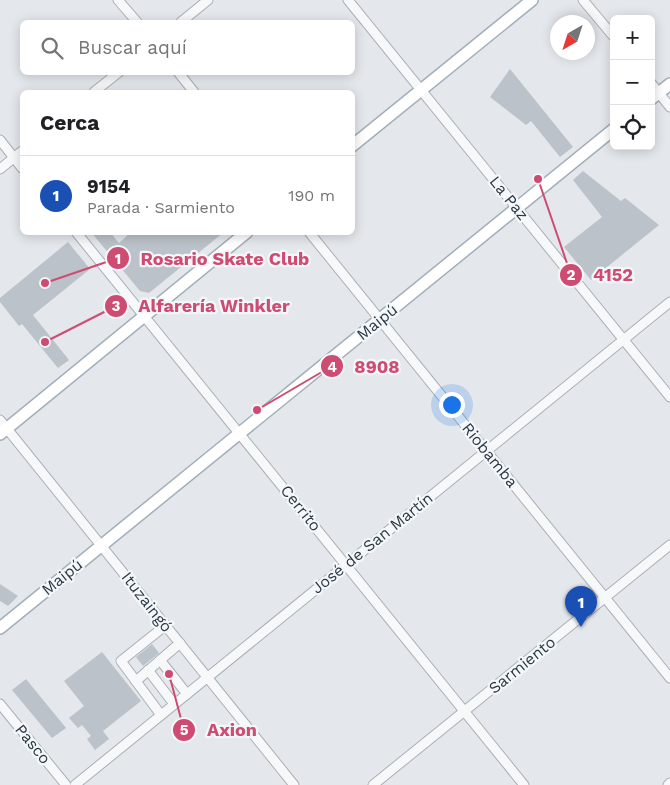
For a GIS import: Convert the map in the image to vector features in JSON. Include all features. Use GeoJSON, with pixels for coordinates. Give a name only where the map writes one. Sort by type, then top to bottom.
{"type":"FeatureCollection","features":[{"type":"Feature","properties":{"kind":"main road"},"geometry":{"type":"LineString","coordinates":[[355,144],[532,0]]}},
{"type":"Feature","properties":{"kind":"main road"},"geometry":{"type":"LineString","coordinates":[[655,92],[670,84]]}},
{"type":"Feature","properties":{"kind":"main road","name":"Maipú"},"geometry":{"type":"LineString","coordinates":[[0,628],[610,132]]}},
{"type":"Feature","properties":{"kind":"main road"},"geometry":{"type":"LineString","coordinates":[[2,427],[145,316],[243,235]]}},
{"type":"Feature","properties":{"kind":"street"},"geometry":{"type":"LineString","coordinates":[[118,0],[135,20]]}},
{"type":"Feature","properties":{"kind":"street"},"geometry":{"type":"LineString","coordinates":[[183,20],[208,0]]}},
{"type":"Feature","properties":{"kind":"street","name":"La Paz"},"geometry":{"type":"LineString","coordinates":[[348,0],[670,397]]}},
{"type":"Feature","properties":{"kind":"street"},"geometry":{"type":"LineString","coordinates":[[583,0],[610,32]]}},
{"type":"Feature","properties":{"kind":"street"},"geometry":{"type":"LineString","coordinates":[[96,90],[115,75]]}},
{"type":"Feature","properties":{"kind":"street"},"geometry":{"type":"LineString","coordinates":[[180,75],[192,90]]}},
{"type":"Feature","properties":{"kind":"street"},"geometry":{"type":"LineString","coordinates":[[655,93],[670,106]]}},
{"type":"Feature","properties":{"kind":"street"},"geometry":{"type":"LineString","coordinates":[[0,140],[20,166]]}},
{"type":"Feature","properties":{"kind":"street"},"geometry":{"type":"LineString","coordinates":[[0,169],[20,153]]}},
{"type":"Feature","properties":{"kind":"street","name":"Cerrito"},"geometry":{"type":"LineString","coordinates":[[78,235],[524,785]]}},
{"type":"Feature","properties":{"kind":"street","name":"Riobamba"},"geometry":{"type":"LineString","coordinates":[[311,235],[670,678]]}},
{"type":"Feature","properties":{"kind":"street","name":"José de San Martín"},"geometry":{"type":"LineString","coordinates":[[75,785],[670,302]]}},
{"type":"Feature","properties":{"kind":"street","name":"Ituzaingó"},"geometry":{"type":"LineString","coordinates":[[2,427],[102,545],[294,785]]}},
{"type":"Feature","properties":{"kind":"street","name":"Sarmiento"},"geometry":{"type":"LineString","coordinates":[[373,785],[670,545]]}},
{"type":"Feature","properties":{"kind":"street"},"geometry":{"type":"LineString","coordinates":[[161,715],[121,661],[166,625]]}},
{"type":"Feature","properties":{"kind":"street"},"geometry":{"type":"LineString","coordinates":[[136,681],[180,643]]}},
{"type":"Feature","properties":{"kind":"street"},"geometry":{"type":"LineString","coordinates":[[160,660],[187,694]]}},
{"type":"Feature","properties":{"kind":"street"},"geometry":{"type":"LineString","coordinates":[[148,670],[174,704]]}},
{"type":"Feature","properties":{"kind":"street","name":"Pasco"},"geometry":{"type":"LineString","coordinates":[[0,704],[66,785]]}},
{"type":"Feature","properties":{"kind":"building"},"geometry":{"type":"Polygon","coordinates":[[[510,69],[573,147],[560,157],[531,121],[526,125],[490,97],[510,69]]]}},
{"type":"Feature","properties":{"kind":"building"},"geometry":{"type":"Polygon","coordinates":[[[583,171],[621,201],[625,198],[659,225],[591,280],[564,247],[602,217],[573,180],[583,171]]]}},
{"type":"Feature","properties":{"kind":"building"},"geometry":{"type":"Polygon","coordinates":[[[93,235],[112,235],[119,243],[128,235],[220,235],[149,293],[140,291],[93,235]]]}},
{"type":"Feature","properties":{"kind":"building"},"geometry":{"type":"Polygon","coordinates":[[[68,242],[90,269],[33,315],[69,360],[58,368],[22,324],[19,326],[0,302],[0,298],[68,242]]]}},
{"type":"Feature","properties":{"kind":"building"},"geometry":{"type":"Polygon","coordinates":[[[0,584],[18,596],[8,606],[0,601],[0,584]]]}},
{"type":"Feature","properties":{"kind":"building"},"geometry":{"type":"Polygon","coordinates":[[[152,644],[159,653],[143,666],[136,657],[152,644]]]}},
{"type":"Feature","properties":{"kind":"building"},"geometry":{"type":"Polygon","coordinates":[[[102,652],[141,701],[103,731],[109,739],[95,750],[87,739],[91,736],[82,725],[78,728],[69,718],[84,706],[64,681],[102,652]]]}},
{"type":"Feature","properties":{"kind":"building"},"geometry":{"type":"Polygon","coordinates":[[[26,679],[66,728],[52,738],[12,690],[26,679]]]}},
{"type":"Feature","properties":{"kind":"place","name":"4152"},"geometry":{"type":"Point","coordinates":[538,179]}},
{"type":"Feature","properties":{"kind":"place","name":"Rosario Skate Club"},"geometry":{"type":"Point","coordinates":[45,283]}},
{"type":"Feature","properties":{"kind":"place","name":"Alfarería Winkler"},"geometry":{"type":"Point","coordinates":[45,342]}},
{"type":"Feature","properties":{"kind":"place","name":"8908"},"geometry":{"type":"Point","coordinates":[257,410]}},
{"type":"Feature","properties":{"kind":"place","name":"9154"},"geometry":{"type":"Point","coordinates":[581,627]}},
{"type":"Feature","properties":{"kind":"place","name":"Axion"},"geometry":{"type":"Point","coordinates":[169,674]}}]}
